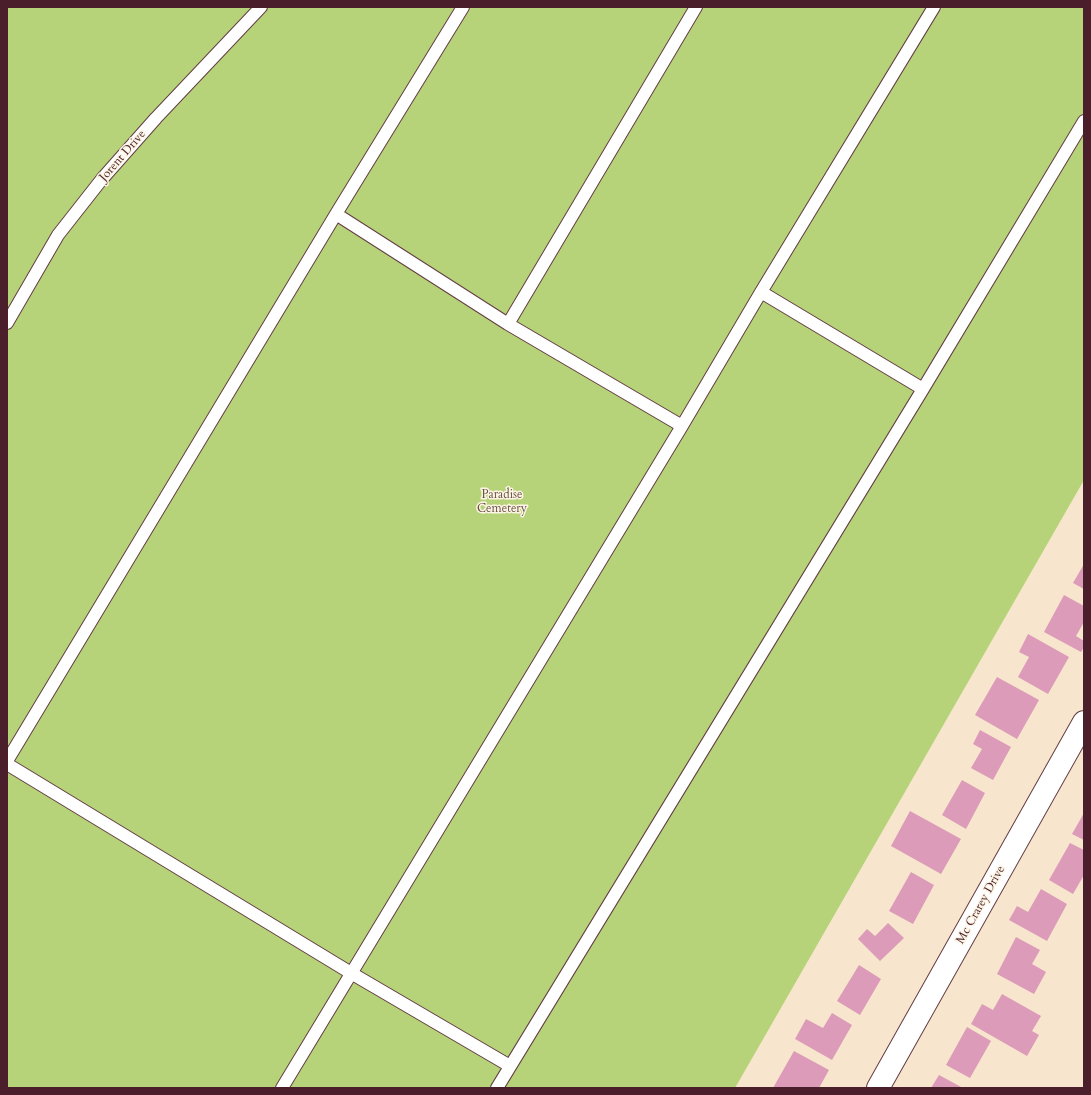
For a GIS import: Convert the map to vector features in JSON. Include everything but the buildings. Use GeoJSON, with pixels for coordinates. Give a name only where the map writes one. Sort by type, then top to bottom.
{"type":"FeatureCollection","features":[{"type":"Feature","properties":{"kind":"street","name":"Mc Crarey Drive"},"geometry":{"type":"LineString","coordinates":[[878,1088],[1084,722]]}},
{"type":"Feature","properties":{"kind":"lane","name":"Jorent Drive"},"geometry":{"type":"LineString","coordinates":[[7,323],[58,235],[102,179],[156,118],[261,7]]}},
{"type":"Feature","properties":{"kind":"lane"},"geometry":{"type":"LineString","coordinates":[[7,761],[336,214],[463,7]]}},
{"type":"Feature","properties":{"kind":"lane"},"geometry":{"type":"LineString","coordinates":[[508,324],[696,7]]}},
{"type":"Feature","properties":{"kind":"lane"},"geometry":{"type":"LineString","coordinates":[[282,1088],[934,7]]}},
{"type":"Feature","properties":{"kind":"lane"},"geometry":{"type":"LineString","coordinates":[[497,1088],[923,389],[1084,121]]}},
{"type":"Feature","properties":{"kind":"lane"},"geometry":{"type":"LineString","coordinates":[[336,214],[508,324],[682,426]]}},
{"type":"Feature","properties":{"kind":"lane"},"geometry":{"type":"LineString","coordinates":[[761,292],[923,389]]}},
{"type":"Feature","properties":{"kind":"lane"},"geometry":{"type":"LineString","coordinates":[[7,764],[351,973],[510,1066]]}},
{"type":"Feature","properties":{"kind":"green space","name":"Paradise Cemetery"},"geometry":{"type":"Polygon","coordinates":[[[7,7],[1084,7],[1084,480],[735,1088],[7,1088],[7,7]]]}}]}
